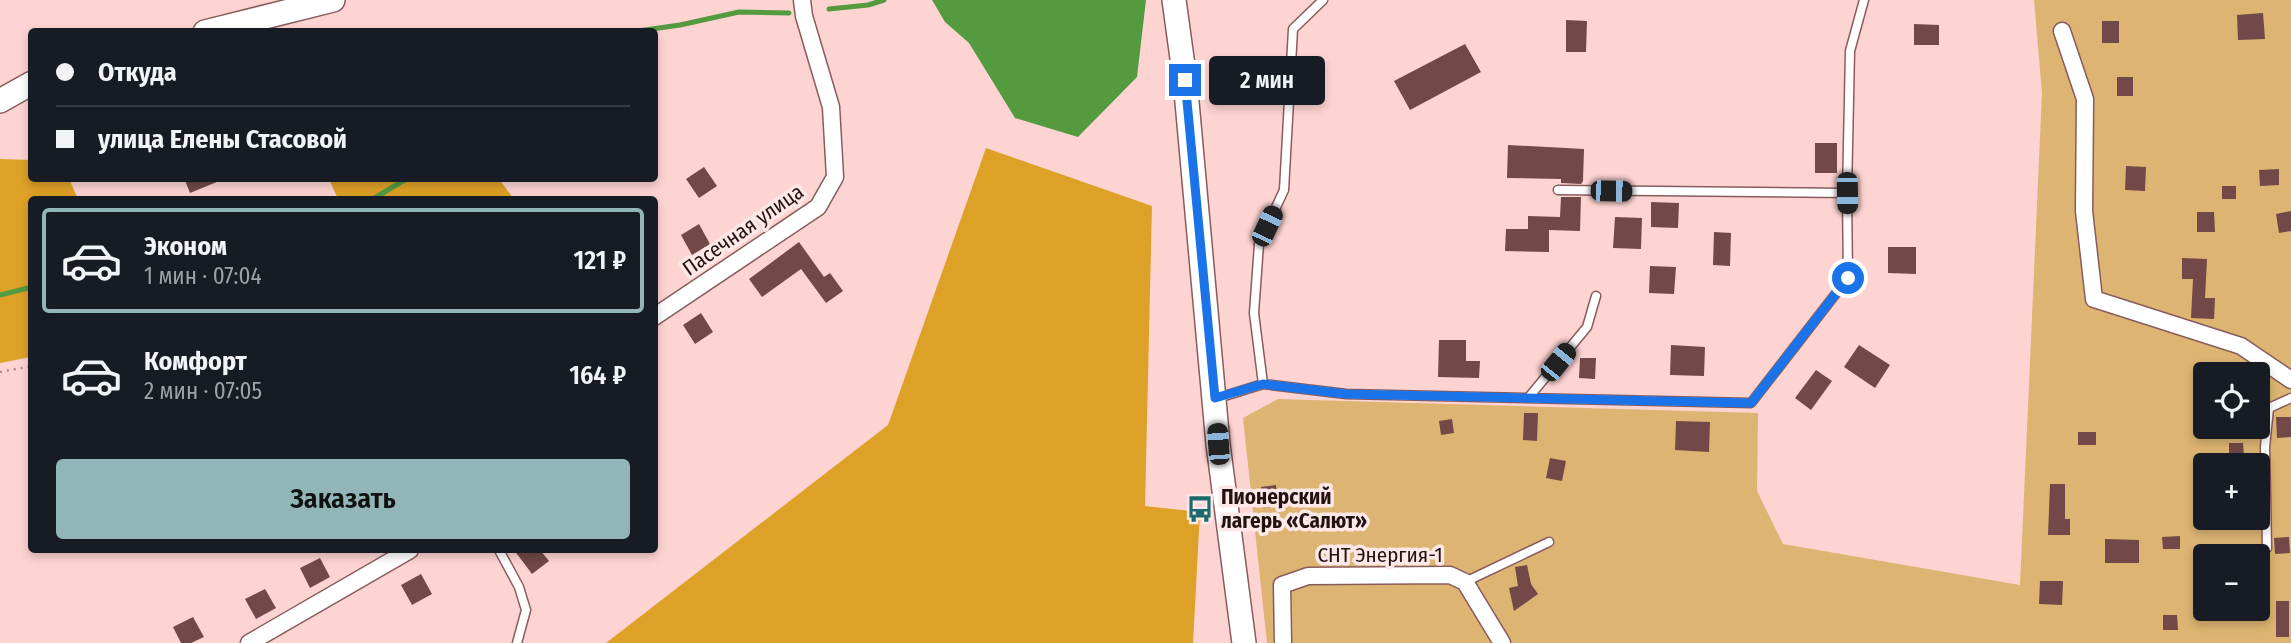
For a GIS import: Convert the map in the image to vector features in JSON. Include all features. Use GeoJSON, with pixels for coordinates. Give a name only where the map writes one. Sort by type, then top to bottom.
{"type":"FeatureCollection","features":[{"type":"Feature","properties":{"kind":"main road"},"geometry":{"type":"LineString","coordinates":[[221,28],[333,0]]}},
{"type":"Feature","properties":{"kind":"main road"},"geometry":{"type":"LineString","coordinates":[[1174,0],[1185,80],[1218,444],[1244,643]]}},
{"type":"Feature","properties":{"kind":"main road"},"geometry":{"type":"LineString","coordinates":[[0,101],[28,85]]}},
{"type":"Feature","properties":{"kind":"street","name":"Пасечная улица"},"geometry":{"type":"LineString","coordinates":[[658,314],[818,207],[835,177],[831,107],[804,16],[803,0]]}},
{"type":"Feature","properties":{"kind":"street"},"geometry":{"type":"LineString","coordinates":[[2062,31],[2085,99],[2084,211],[2094,299],[2241,346],[2291,380]]}},
{"type":"Feature","properties":{"kind":"street"},"geometry":{"type":"LineString","coordinates":[[249,643],[405,553]]}},
{"type":"Feature","properties":{"kind":"street","name":"СНТ Энергия-1"},"geometry":{"type":"LineString","coordinates":[[1283,643],[1282,586],[1307,576],[1450,575],[1465,582],[1502,643]]}},
{"type":"Feature","properties":{"kind":"lane"},"geometry":{"type":"LineString","coordinates":[[1263,384],[1254,313],[1259,244],[1284,190],[1293,29],[1324,0]]}},
{"type":"Feature","properties":{"kind":"lane"},"geometry":{"type":"LineString","coordinates":[[1215,398],[1263,384],[1346,394],[1751,403],[1848,278],[1850,51],[1864,0]]}},
{"type":"Feature","properties":{"kind":"lane"},"geometry":{"type":"LineString","coordinates":[[1558,191],[1847,193]]}},
{"type":"Feature","properties":{"kind":"lane"},"geometry":{"type":"LineString","coordinates":[[1529,397],[1587,327],[1596,296]]}},
{"type":"Feature","properties":{"kind":"lane"},"geometry":{"type":"LineString","coordinates":[[2267,544],[2265,447],[2269,408],[2291,398]]}},
{"type":"Feature","properties":{"kind":"lane"},"geometry":{"type":"LineString","coordinates":[[1465,582],[1549,542]]}},
{"type":"Feature","properties":{"kind":"lane"},"geometry":{"type":"LineString","coordinates":[[501,553],[519,587],[526,610],[517,643]]}},
{"type":"Feature","properties":{"kind":"path"},"geometry":{"type":"LineString","coordinates":[[0,372],[28,367]]}},
{"type":"Feature","properties":{"kind":"shaded area"},"geometry":{"type":"Polygon","coordinates":[[[932,0],[1146,0],[1137,77],[1078,137],[1015,118],[969,43],[945,22],[932,0]]]}},
{"type":"Feature","properties":{"kind":"shaded area"},"geometry":{"type":"Polygon","coordinates":[[[2034,0],[2291,0],[2291,643],[1267,643],[1243,418],[1278,399],[1758,413],[1757,491],[1783,544],[2020,585],[2042,93],[2034,0]]]}},
{"type":"Feature","properties":{"kind":"shaded area"},"geometry":{"type":"Polygon","coordinates":[[[986,148],[1152,206],[1145,506],[1200,512],[1193,643],[606,643],[888,425],[986,148]]]}},
{"type":"Feature","properties":{"kind":"shaded area"},"geometry":{"type":"Polygon","coordinates":[[[0,159],[28,160],[28,182],[70,182],[77,196],[28,196],[28,358],[0,363],[0,159]]]}},
{"type":"Feature","properties":{"kind":"shaded area"},"geometry":{"type":"Polygon","coordinates":[[[330,182],[501,182],[512,196],[337,196],[330,182]]]}},
{"type":"Feature","properties":{"kind":"building"},"geometry":{"type":"Polygon","coordinates":[[[2263,13],[2265,39],[2238,40],[2237,15],[2263,13]]]}},
{"type":"Feature","properties":{"kind":"building"},"geometry":{"type":"Polygon","coordinates":[[[1566,20],[1587,21],[1586,52],[1566,52],[1566,20]]]}},
{"type":"Feature","properties":{"kind":"building"},"geometry":{"type":"Polygon","coordinates":[[[2102,21],[2119,21],[2119,43],[2102,43],[2102,21]]]}},
{"type":"Feature","properties":{"kind":"building"},"geometry":{"type":"Polygon","coordinates":[[[1914,24],[1939,25],[1939,45],[1914,45],[1914,24]]]}},
{"type":"Feature","properties":{"kind":"building"},"geometry":{"type":"Polygon","coordinates":[[[1465,44],[1481,72],[1410,110],[1394,81],[1465,44]]]}},
{"type":"Feature","properties":{"kind":"building"},"geometry":{"type":"Polygon","coordinates":[[[2117,77],[2133,77],[2133,96],[2117,96],[2117,77]]]}},
{"type":"Feature","properties":{"kind":"building"},"geometry":{"type":"Polygon","coordinates":[[[1815,143],[1837,143],[1837,173],[1815,173],[1815,143]]]}},
{"type":"Feature","properties":{"kind":"building"},"geometry":{"type":"Polygon","coordinates":[[[1508,145],[1584,149],[1583,181],[1581,184],[1561,183],[1561,179],[1507,178],[1508,145]]]}},
{"type":"Feature","properties":{"kind":"building"},"geometry":{"type":"Polygon","coordinates":[[[2126,166],[2146,167],[2145,191],[2125,190],[2126,166]]]}},
{"type":"Feature","properties":{"kind":"building"},"geometry":{"type":"Polygon","coordinates":[[[704,167],[717,186],[699,198],[686,179],[704,167]]]}},
{"type":"Feature","properties":{"kind":"building"},"geometry":{"type":"Polygon","coordinates":[[[2279,169],[2279,185],[2260,186],[2259,170],[2279,169]]]}},
{"type":"Feature","properties":{"kind":"building"},"geometry":{"type":"Polygon","coordinates":[[[186,182],[217,182],[190,193],[186,182]]]}},
{"type":"Feature","properties":{"kind":"building"},"geometry":{"type":"Polygon","coordinates":[[[2222,186],[2236,186],[2236,199],[2222,199],[2222,186]]]}},
{"type":"Feature","properties":{"kind":"building"},"geometry":{"type":"Polygon","coordinates":[[[1561,197],[1581,197],[1580,231],[1549,230],[1549,252],[1505,251],[1506,229],[1528,229],[1528,216],[1560,217],[1561,197]]]}},
{"type":"Feature","properties":{"kind":"building"},"geometry":{"type":"Polygon","coordinates":[[[1651,202],[1679,203],[1678,228],[1651,227],[1651,202]]]}},
{"type":"Feature","properties":{"kind":"building"},"geometry":{"type":"Polygon","coordinates":[[[2291,211],[2291,231],[2279,233],[2276,214],[2291,211]]]}},
{"type":"Feature","properties":{"kind":"building"},"geometry":{"type":"Polygon","coordinates":[[[2197,212],[2214,212],[2215,232],[2197,232],[2197,212]]]}},
{"type":"Feature","properties":{"kind":"building"},"geometry":{"type":"Polygon","coordinates":[[[1615,217],[1642,218],[1641,249],[1613,248],[1615,217]]]}},
{"type":"Feature","properties":{"kind":"building"},"geometry":{"type":"Polygon","coordinates":[[[699,224],[710,244],[692,255],[681,235],[699,224]]]}},
{"type":"Feature","properties":{"kind":"building"},"geometry":{"type":"Polygon","coordinates":[[[1714,232],[1731,233],[1730,266],[1713,265],[1714,232]]]}},
{"type":"Feature","properties":{"kind":"building"},"geometry":{"type":"Polygon","coordinates":[[[799,242],[824,277],[830,273],[843,291],[826,303],[801,269],[762,297],[749,279],[799,242]]]}},
{"type":"Feature","properties":{"kind":"building"},"geometry":{"type":"Polygon","coordinates":[[[1888,247],[1916,247],[1916,274],[1888,273],[1888,247]]]}},
{"type":"Feature","properties":{"kind":"building"},"geometry":{"type":"Polygon","coordinates":[[[2182,258],[2207,259],[2205,298],[2215,298],[2214,319],[2191,318],[2193,279],[2182,279],[2182,258]]]}},
{"type":"Feature","properties":{"kind":"building"},"geometry":{"type":"Polygon","coordinates":[[[1650,266],[1676,267],[1674,294],[1649,293],[1650,266]]]}},
{"type":"Feature","properties":{"kind":"building"},"geometry":{"type":"Polygon","coordinates":[[[701,313],[713,332],[695,344],[683,325],[701,313]]]}},
{"type":"Feature","properties":{"kind":"building"},"geometry":{"type":"Polygon","coordinates":[[[1439,340],[1466,340],[1466,361],[1480,361],[1479,378],[1438,377],[1439,340]]]}},
{"type":"Feature","properties":{"kind":"building"},"geometry":{"type":"Polygon","coordinates":[[[1671,345],[1705,347],[1704,376],[1670,375],[1671,345]]]}},
{"type":"Feature","properties":{"kind":"building"},"geometry":{"type":"Polygon","coordinates":[[[1859,345],[1890,365],[1875,388],[1844,367],[1859,345]]]}},
{"type":"Feature","properties":{"kind":"building"},"geometry":{"type":"Polygon","coordinates":[[[1580,358],[1596,358],[1595,379],[1579,378],[1580,358]]]}},
{"type":"Feature","properties":{"kind":"building"},"geometry":{"type":"Polygon","coordinates":[[[1816,370],[1832,381],[1811,410],[1795,398],[1816,370]]]}},
{"type":"Feature","properties":{"kind":"building"},"geometry":{"type":"Polygon","coordinates":[[[1524,413],[1538,413],[1537,441],[1523,440],[1524,413]]]}},
{"type":"Feature","properties":{"kind":"building"},"geometry":{"type":"Polygon","coordinates":[[[2276,417],[2291,417],[2291,437],[2277,438],[2276,417]]]}},
{"type":"Feature","properties":{"kind":"building"},"geometry":{"type":"Polygon","coordinates":[[[1452,419],[1454,433],[1441,435],[1439,421],[1452,419]]]}},
{"type":"Feature","properties":{"kind":"building"},"geometry":{"type":"Polygon","coordinates":[[[1676,421],[1710,422],[1709,452],[1675,450],[1676,421]]]}},
{"type":"Feature","properties":{"kind":"building"},"geometry":{"type":"Polygon","coordinates":[[[2078,432],[2096,432],[2096,445],[2078,445],[2078,432]]]}},
{"type":"Feature","properties":{"kind":"building"},"geometry":{"type":"Polygon","coordinates":[[[2229,443],[2243,443],[2244,453],[2229,453],[2229,443]]]}},
{"type":"Feature","properties":{"kind":"building"},"geometry":{"type":"Polygon","coordinates":[[[1550,458],[1566,461],[1562,481],[1546,478],[1550,458]]]}},
{"type":"Feature","properties":{"kind":"building"},"geometry":{"type":"Polygon","coordinates":[[[2050,484],[2065,484],[2065,519],[2070,519],[2070,535],[2048,535],[2050,484]]]}},
{"type":"Feature","properties":{"kind":"building"},"geometry":{"type":"Polygon","coordinates":[[[1276,485],[1278,506],[1263,508],[1261,487],[1276,485]]]}},
{"type":"Feature","properties":{"kind":"building"},"geometry":{"type":"Polygon","coordinates":[[[2180,536],[2180,549],[2163,549],[2162,537],[2180,536]]]}},
{"type":"Feature","properties":{"kind":"building"},"geometry":{"type":"Polygon","coordinates":[[[2289,537],[2290,553],[2275,554],[2274,538],[2289,537]]]}},
{"type":"Feature","properties":{"kind":"building"},"geometry":{"type":"Polygon","coordinates":[[[2105,539],[2139,540],[2139,563],[2105,563],[2105,539]]]}},
{"type":"Feature","properties":{"kind":"building"},"geometry":{"type":"Polygon","coordinates":[[[516,553],[542,553],[549,561],[532,574],[516,553]]]}},
{"type":"Feature","properties":{"kind":"building"},"geometry":{"type":"Polygon","coordinates":[[[320,558],[330,577],[310,588],[300,568],[320,558]]]}},
{"type":"Feature","properties":{"kind":"building"},"geometry":{"type":"Polygon","coordinates":[[[1527,565],[1531,584],[1538,594],[1514,611],[1509,588],[1518,586],[1515,567],[1527,565]]]}},
{"type":"Feature","properties":{"kind":"building"},"geometry":{"type":"Polygon","coordinates":[[[421,574],[432,594],[412,605],[401,585],[421,574]]]}},
{"type":"Feature","properties":{"kind":"building"},"geometry":{"type":"Polygon","coordinates":[[[2040,581],[2063,581],[2062,605],[2039,604],[2040,581]]]}},
{"type":"Feature","properties":{"kind":"building"},"geometry":{"type":"Polygon","coordinates":[[[265,589],[276,608],[256,619],[245,599],[265,589]]]}},
{"type":"Feature","properties":{"kind":"building"},"geometry":{"type":"Polygon","coordinates":[[[2276,601],[2289,601],[2289,637],[2276,637],[2276,601]]]}},
{"type":"Feature","properties":{"kind":"building"},"geometry":{"type":"Polygon","coordinates":[[[2163,615],[2177,615],[2178,630],[2163,630],[2163,615]]]}},
{"type":"Feature","properties":{"kind":"building"},"geometry":{"type":"Polygon","coordinates":[[[193,617],[204,637],[191,643],[181,643],[173,627],[193,617]]]}},
{"type":"Feature","properties":{"kind":"waterway"},"geometry":{"type":"LineString","coordinates":[[829,9],[868,5],[884,0]]}},
{"type":"Feature","properties":{"kind":"waterway"},"geometry":{"type":"LineString","coordinates":[[658,28],[739,12],[789,13]]}},
{"type":"Feature","properties":{"kind":"waterway"},"geometry":{"type":"LineString","coordinates":[[378,196],[401,182]]}},
{"type":"Feature","properties":{"kind":"waterway"},"geometry":{"type":"LineString","coordinates":[[0,295],[28,288]]}},
{"type":"Feature","properties":{"kind":"place","name":"Пионерский лагерь «Салют»"},"geometry":{"type":"Point","coordinates":[1200,509]}},
{"type":"Feature","properties":{"kind":"route"},"geometry":{"type":"LineString","coordinates":[[1185,80],[1215,398],[1263,384],[1346,394],[1751,403],[1848,278]]}}]}
